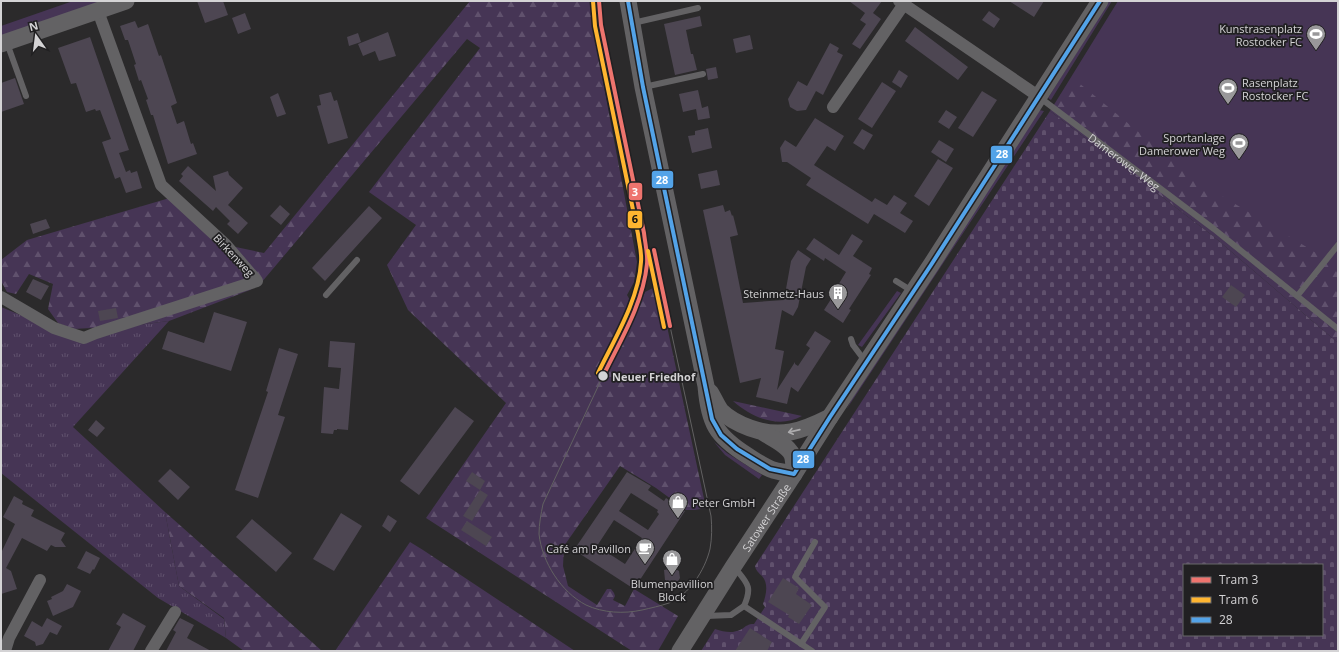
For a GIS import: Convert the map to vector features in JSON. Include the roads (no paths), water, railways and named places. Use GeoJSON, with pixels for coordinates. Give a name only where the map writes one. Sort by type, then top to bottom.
{"type":"FeatureCollection","features":[{"type":"Feature","properties":{"kind":"main road"},"geometry":{"type":"LineString","coordinates":[[4,43],[126,1]]}},
{"type":"Feature","properties":{"kind":"main road"},"geometry":{"type":"LineString","coordinates":[[628,1],[643,87],[706,386],[707,401],[714,424],[721,436],[731,446],[772,470],[794,474],[793,457],[788,448],[764,433],[743,426],[729,418],[720,410],[706,386]]}},
{"type":"Feature","properties":{"kind":"main road","name":"Satower Straße"},"geometry":{"type":"LineString","coordinates":[[680,651],[830,416],[914,292],[1100,1]]}},
{"type":"Feature","properties":{"kind":"main road"},"geometry":{"type":"LineString","coordinates":[[764,433],[781,434],[797,430],[814,425],[830,416]]}},
{"type":"Feature","properties":{"kind":"street","name":"Damerower Weg"},"geometry":{"type":"LineString","coordinates":[[833,107],[901,3],[1038,96]]}},
{"type":"Feature","properties":{"kind":"street","name":"Birkenweg"},"geometry":{"type":"LineString","coordinates":[[1,297],[54,328],[84,338],[258,281],[226,245],[161,185],[98,11]]}},
{"type":"Feature","properties":{"kind":"street"},"geometry":{"type":"LineString","coordinates":[[5,651],[9,638],[40,580]]}},
{"type":"Feature","properties":{"kind":"street"},"geometry":{"type":"LineString","coordinates":[[151,651],[175,612]]}},
{"type":"Feature","properties":{"kind":"lane"},"geometry":{"type":"LineString","coordinates":[[632,23],[698,8]]}},
{"type":"Feature","properties":{"kind":"lane"},"geometry":{"type":"LineString","coordinates":[[4,43],[26,96]]}},
{"type":"Feature","properties":{"kind":"lane"},"geometry":{"type":"LineString","coordinates":[[643,87],[703,74]]}},
{"type":"Feature","properties":{"kind":"lane","name":"Damerower Weg"},"geometry":{"type":"LineString","coordinates":[[1038,96],[1214,229],[1338,329]]}},
{"type":"Feature","properties":{"kind":"lane"},"geometry":{"type":"LineString","coordinates":[[1298,296],[1338,245]]}},
{"type":"Feature","properties":{"kind":"lane"},"geometry":{"type":"LineString","coordinates":[[326,295],[358,260]]}},
{"type":"Feature","properties":{"kind":"lane"},"geometry":{"type":"LineString","coordinates":[[896,281],[914,292]]}},
{"type":"Feature","properties":{"kind":"lane"},"geometry":{"type":"LineString","coordinates":[[851,339],[866,362]]}},
{"type":"Feature","properties":{"kind":"lane"},"geometry":{"type":"LineString","coordinates":[[800,644],[825,607],[795,577],[816,542]]}},
{"type":"Feature","properties":{"kind":"lane"},"geometry":{"type":"LineString","coordinates":[[702,616],[731,615],[744,606],[749,589],[745,581],[733,567]]}},
{"type":"Feature","properties":{"kind":"lane"},"geometry":{"type":"LineString","coordinates":[[744,606],[812,651]]}},
{"type":"Feature","properties":{"kind":"tram line","name":"6"},"geometry":{"type":"LineString","coordinates":[[593,1],[595,26],[641,251],[639,276],[631,305],[598,373]]}},
{"type":"Feature","properties":{"kind":"tram line","name":"3"},"geometry":{"type":"LineString","coordinates":[[599,1],[601,25],[647,252],[645,279],[636,308],[603,376]]}},
{"type":"Feature","properties":{"kind":"tram line","name":"3"},"geometry":{"type":"LineString","coordinates":[[654,250],[670,326]]}},
{"type":"Feature","properties":{"kind":"tram line","name":"6"},"geometry":{"type":"LineString","coordinates":[[648,251],[664,327]]}},
{"type":"Feature","properties":{"kind":"tram line"},"geometry":{"type":"LineString","coordinates":[[603,376],[543,504],[539,534],[544,555],[554,575],[577,599],[586,605],[599,610],[614,612],[635,611],[669,603],[683,594],[700,573],[708,557],[711,545],[711,516],[670,326]]}},
{"type":"Feature","properties":{"kind":"place","name":"Kunstrasenplatz Rostocker FC"},"geometry":{"type":"Point","coordinates":[1316,51]}},
{"type":"Feature","properties":{"kind":"place","name":"Rasenplatz Rostocker FC"},"geometry":{"type":"Point","coordinates":[1228,105]}},
{"type":"Feature","properties":{"kind":"place","name":"Sportanlage Damerower Weg"},"geometry":{"type":"Point","coordinates":[1239,160]}},
{"type":"Feature","properties":{"kind":"place","name":"Steinmetz-Haus"},"geometry":{"type":"Point","coordinates":[838,310]}},
{"type":"Feature","properties":{"kind":"place","name":"Neuer Friedhof"},"geometry":{"type":"Point","coordinates":[603,376]}},
{"type":"Feature","properties":{"kind":"place","name":"Peter GmbH"},"geometry":{"type":"Point","coordinates":[678,519]}},
{"type":"Feature","properties":{"kind":"place","name":"Café am Pavillon"},"geometry":{"type":"Point","coordinates":[645,565]}},
{"type":"Feature","properties":{"kind":"place","name":"Blumenpavillion Block"},"geometry":{"type":"Point","coordinates":[672,576]}}]}
